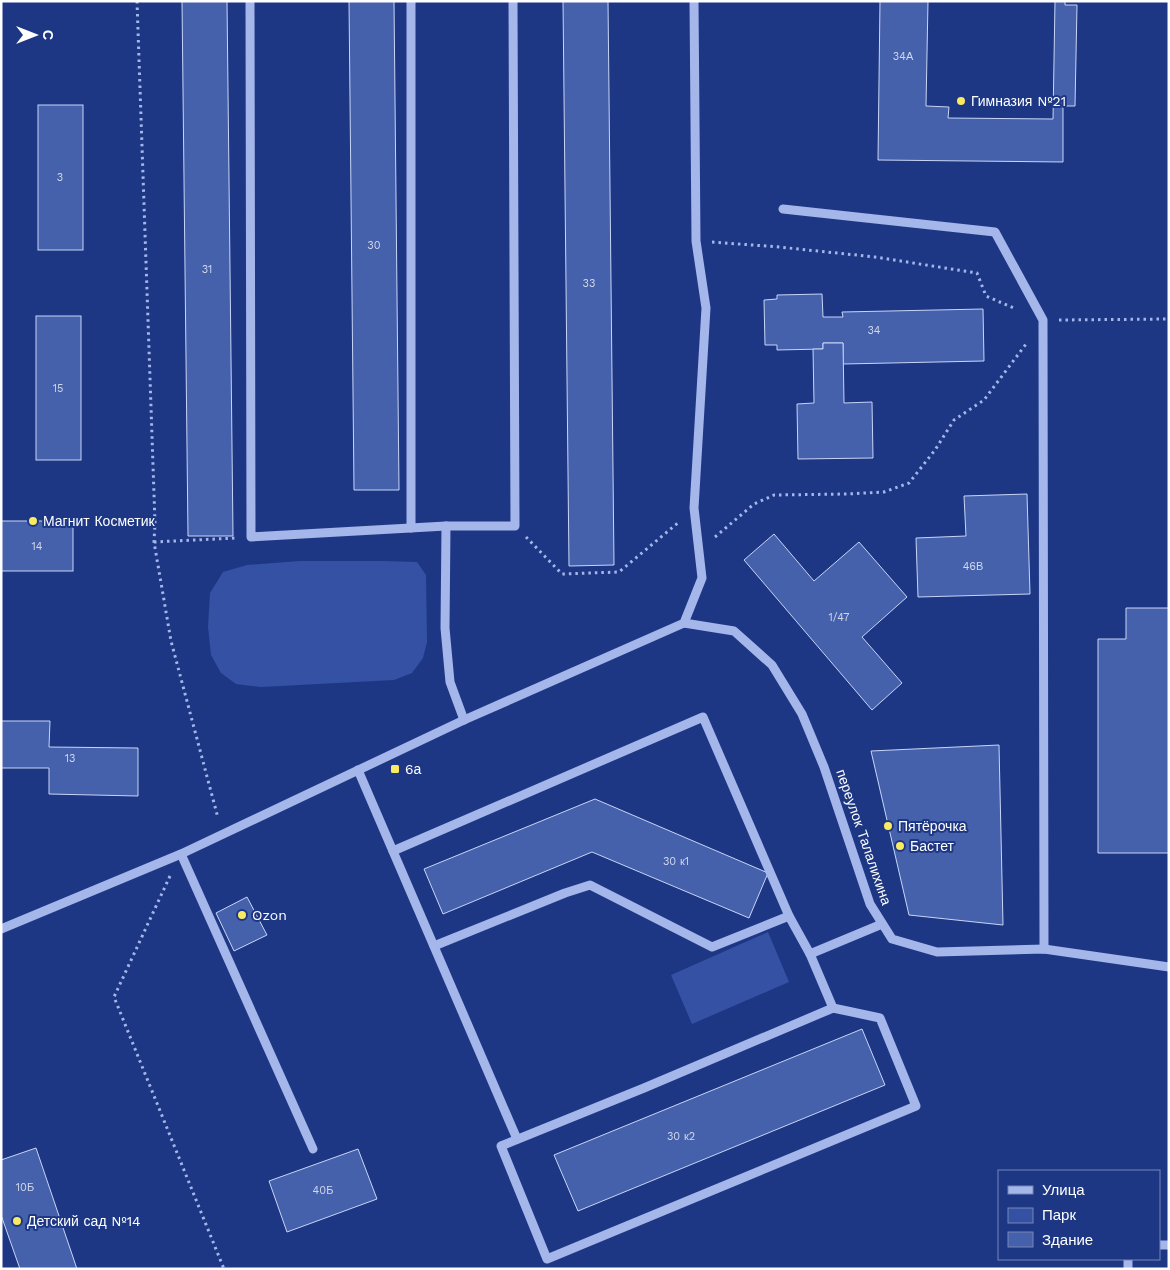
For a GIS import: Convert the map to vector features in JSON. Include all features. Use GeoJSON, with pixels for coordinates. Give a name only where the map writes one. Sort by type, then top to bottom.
{"type":"FeatureCollection","features":[{"type":"Feature","properties":{"kind":"street"},"geometry":{"type":"LineString","coordinates":[[250,1],[251,538],[446,526],[515,526],[513,1]]}},
{"type":"Feature","properties":{"kind":"street"},"geometry":{"type":"LineString","coordinates":[[411,1],[411,528]]}},
{"type":"Feature","properties":{"kind":"street"},"geometry":{"type":"LineString","coordinates":[[1,929],[181,854],[464,720],[684,623],[702,578],[694,508],[706,308],[696,241],[694,1]]}},
{"type":"Feature","properties":{"kind":"street"},"geometry":{"type":"LineString","coordinates":[[783,209],[995,232],[1043,320],[1044,949]]}},
{"type":"Feature","properties":{"kind":"street"},"geometry":{"type":"LineString","coordinates":[[446,526],[445,628],[450,682],[464,720]]}},
{"type":"Feature","properties":{"kind":"street","name":"переулок Талалихина"},"geometry":{"type":"LineString","coordinates":[[684,623],[734,631],[772,665],[806,723],[824,767],[870,904],[892,939],[937,952],[1044,949],[1169,968]]}},
{"type":"Feature","properties":{"kind":"street"},"geometry":{"type":"LineString","coordinates":[[394,851],[704,717],[789,916],[810,954],[833,1008]]}},
{"type":"Feature","properties":{"kind":"street"},"geometry":{"type":"LineString","coordinates":[[358,770],[517,1139]]}},
{"type":"Feature","properties":{"kind":"street"},"geometry":{"type":"LineString","coordinates":[[181,854],[313,1148]]}},
{"type":"Feature","properties":{"kind":"street"},"geometry":{"type":"LineString","coordinates":[[434,946],[590,884],[712,947],[789,916]]}},
{"type":"Feature","properties":{"kind":"street"},"geometry":{"type":"LineString","coordinates":[[810,954],[882,924]]}},
{"type":"Feature","properties":{"kind":"street"},"geometry":{"type":"LineString","coordinates":[[833,1008],[880,1018],[916,1106],[548,1260],[501,1146],[833,1008]]}},
{"type":"Feature","properties":{"kind":"path"},"geometry":{"type":"LineString","coordinates":[[137,1],[155,513],[154,542],[171,641],[222,835]]}},
{"type":"Feature","properties":{"kind":"path"},"geometry":{"type":"LineString","coordinates":[[696,241],[875,257],[977,273],[986,296],[1043,320],[1169,319]]}},
{"type":"Feature","properties":{"kind":"path"},"geometry":{"type":"LineString","coordinates":[[711,541],[754,504],[774,495],[884,492],[910,483],[935,450],[954,420],[984,400],[1043,320]]}},
{"type":"Feature","properties":{"kind":"path"},"geometry":{"type":"LineString","coordinates":[[515,526],[562,574],[619,572],[694,508]]}},
{"type":"Feature","properties":{"kind":"path"},"geometry":{"type":"LineString","coordinates":[[154,542],[251,538]]}},
{"type":"Feature","properties":{"kind":"path"},"geometry":{"type":"LineString","coordinates":[[181,854],[114,997],[224,1269]]}},
{"type":"Feature","properties":{"kind":"green space"},"geometry":{"type":"Polygon","coordinates":[[[300,561],[417,562],[426,575],[427,642],[423,658],[412,673],[394,680],[261,687],[236,684],[221,673],[211,655],[208,627],[210,593],[223,572],[247,565],[300,561]]]}},
{"type":"Feature","properties":{"kind":"green space"},"geometry":{"type":"Polygon","coordinates":[[[768,932],[789,982],[692,1024],[671,975],[768,932]]]}},
{"type":"Feature","properties":{"kind":"building"},"geometry":{"type":"Polygon","coordinates":[[[182,1],[227,1],[233,536],[188,536],[182,1]]]}},
{"type":"Feature","properties":{"kind":"building"},"geometry":{"type":"Polygon","coordinates":[[[349,1],[394,1],[399,490],[354,490],[349,1]]]}},
{"type":"Feature","properties":{"kind":"building"},"geometry":{"type":"Polygon","coordinates":[[[563,1],[608,1],[614,565],[569,566],[563,1]]]}},
{"type":"Feature","properties":{"kind":"building"},"geometry":{"type":"Polygon","coordinates":[[[880,1],[928,1],[926,106],[949,107],[948,118],[1053,119],[1055,1],[1065,1],[1065,5],[1077,5],[1075,106],[1063,106],[1063,162],[878,160],[880,1]]]}},
{"type":"Feature","properties":{"kind":"building"},"geometry":{"type":"Polygon","coordinates":[[[38,105],[83,105],[83,250],[38,250],[38,105]]]}},
{"type":"Feature","properties":{"kind":"building"},"geometry":{"type":"Polygon","coordinates":[[[822,294],[823,317],[843,317],[842,312],[983,309],[984,361],[843,364],[843,343],[823,343],[823,349],[777,350],[777,345],[765,345],[764,300],[777,299],[777,295],[822,294]]]}},
{"type":"Feature","properties":{"kind":"building"},"geometry":{"type":"Polygon","coordinates":[[[36,316],[81,316],[81,460],[36,460],[36,316]]]}},
{"type":"Feature","properties":{"kind":"building"},"geometry":{"type":"Polygon","coordinates":[[[823,343],[843,343],[844,403],[872,402],[873,458],[798,459],[797,404],[814,403],[813,349],[823,349],[823,343]]]}},
{"type":"Feature","properties":{"kind":"building"},"geometry":{"type":"Polygon","coordinates":[[[1027,494],[1030,594],[918,597],[916,538],[966,536],[964,496],[1027,494]]]}},
{"type":"Feature","properties":{"kind":"building"},"geometry":{"type":"Polygon","coordinates":[[[1,521],[73,521],[73,571],[1,571],[1,521]]]}},
{"type":"Feature","properties":{"kind":"building"},"geometry":{"type":"Polygon","coordinates":[[[774,534],[814,581],[859,542],[907,597],[862,637],[902,683],[872,710],[744,560],[774,534]]]}},
{"type":"Feature","properties":{"kind":"building"},"geometry":{"type":"Polygon","coordinates":[[[1126,608],[1169,608],[1169,853],[1098,853],[1098,639],[1126,639],[1126,608]]]}},
{"type":"Feature","properties":{"kind":"building"},"geometry":{"type":"Polygon","coordinates":[[[1,721],[50,721],[49,747],[138,748],[138,796],[49,794],[49,768],[1,768],[1,721]]]}},
{"type":"Feature","properties":{"kind":"building"},"geometry":{"type":"Polygon","coordinates":[[[999,745],[1003,925],[909,915],[871,751],[999,745]]]}},
{"type":"Feature","properties":{"kind":"building"},"geometry":{"type":"Polygon","coordinates":[[[595,799],[768,873],[749,918],[592,852],[443,914],[424,869],[595,799]]]}},
{"type":"Feature","properties":{"kind":"building"},"geometry":{"type":"Polygon","coordinates":[[[247,897],[267,935],[234,951],[216,913],[247,897]]]}},
{"type":"Feature","properties":{"kind":"building"},"geometry":{"type":"Polygon","coordinates":[[[862,1029],[885,1085],[578,1211],[554,1155],[862,1029]]]}},
{"type":"Feature","properties":{"kind":"building"},"geometry":{"type":"Polygon","coordinates":[[[36,1148],[77,1269],[20,1269],[1,1215],[1,1160],[36,1148]]]}},
{"type":"Feature","properties":{"kind":"building"},"geometry":{"type":"Polygon","coordinates":[[[358,1149],[377,1199],[287,1232],[269,1181],[358,1149]]]}},
{"type":"Feature","properties":{"kind":"place","name":"Гимназия №21"},"geometry":{"type":"Point","coordinates":[961,101]}},
{"type":"Feature","properties":{"kind":"place","name":"Магнит Косметик"},"geometry":{"type":"Point","coordinates":[33,521]}},
{"type":"Feature","properties":{"kind":"place","name":"6а"},"geometry":{"type":"Point","coordinates":[395,769]}},
{"type":"Feature","properties":{"kind":"place","name":"Пятёрочка"},"geometry":{"type":"Point","coordinates":[888,826]}},
{"type":"Feature","properties":{"kind":"place","name":"Бастет"},"geometry":{"type":"Point","coordinates":[900,846]}},
{"type":"Feature","properties":{"kind":"place","name":"Ozon"},"geometry":{"type":"Point","coordinates":[242,915]}},
{"type":"Feature","properties":{"kind":"place","name":"Детский сад №14"},"geometry":{"type":"Point","coordinates":[17,1221]}}]}
